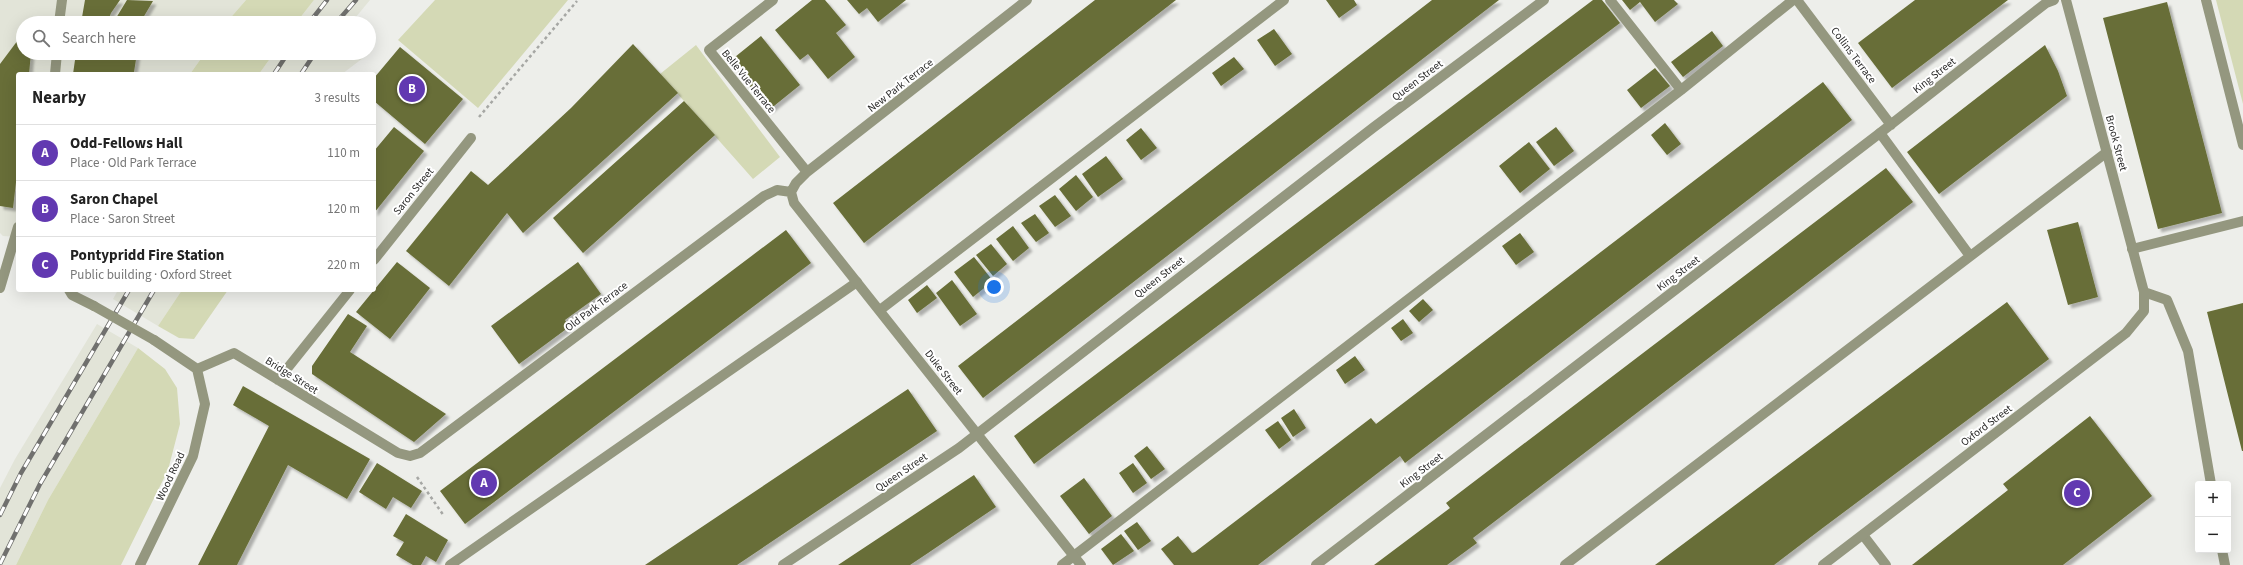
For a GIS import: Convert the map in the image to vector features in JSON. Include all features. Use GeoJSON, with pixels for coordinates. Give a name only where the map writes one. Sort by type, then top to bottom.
{"type":"FeatureCollection","features":[{"type":"Feature","properties":{"kind":"street","name":"Belle Vue Terrace"},"geometry":{"type":"LineString","coordinates":[[773,0],[709,50],[807,172]]}},
{"type":"Feature","properties":{"kind":"street","name":"New Park Terrace"},"geometry":{"type":"LineString","coordinates":[[790,192],[796,182],[807,172],[1028,0]]}},
{"type":"Feature","properties":{"kind":"street"},"geometry":{"type":"LineString","coordinates":[[880,310],[1284,0]]}},
{"type":"Feature","properties":{"kind":"street","name":"Queen Street"},"geometry":{"type":"LineString","coordinates":[[783,565],[959,448],[976,433],[1368,132],[1544,0]]}},
{"type":"Feature","properties":{"kind":"street"},"geometry":{"type":"LineString","coordinates":[[1610,0],[1681,90]]}},
{"type":"Feature","properties":{"kind":"street"},"geometry":{"type":"LineString","coordinates":[[1062,565],[1681,90],[1793,0]]}},
{"type":"Feature","properties":{"kind":"street","name":"Collins Terrace"},"geometry":{"type":"LineString","coordinates":[[1797,0],[1890,125]]}},
{"type":"Feature","properties":{"kind":"street","name":"King Street"},"geometry":{"type":"LineString","coordinates":[[1316,565],[1880,133],[2046,3],[2054,0]]}},
{"type":"Feature","properties":{"kind":"street","name":"Brook Street"},"geometry":{"type":"LineString","coordinates":[[2066,0],[2144,292]]}},
{"type":"Feature","properties":{"kind":"street"},"geometry":{"type":"LineString","coordinates":[[2206,0],[2243,145]]}},
{"type":"Feature","properties":{"kind":"street"},"geometry":{"type":"LineString","coordinates":[[60,1],[60,16]]}},
{"type":"Feature","properties":{"kind":"street"},"geometry":{"type":"LineString","coordinates":[[54,72],[56,60]]}},
{"type":"Feature","properties":{"kind":"street"},"geometry":{"type":"LineString","coordinates":[[1880,133],[1970,256]]}},
{"type":"Feature","properties":{"kind":"street","name":"Saron Street"},"geometry":{"type":"LineString","coordinates":[[376,257],[471,138]]}},
{"type":"Feature","properties":{"kind":"street"},"geometry":{"type":"LineString","coordinates":[[1565,565],[2107,152]]}},
{"type":"Feature","properties":{"kind":"street","name":"Old Park Terrace"},"geometry":{"type":"LineString","coordinates":[[420,453],[764,196],[777,190],[790,192]]}},
{"type":"Feature","properties":{"kind":"street","name":"Duke Street"},"geometry":{"type":"LineString","coordinates":[[790,192],[794,203],[1082,565]]}},
{"type":"Feature","properties":{"kind":"street"},"geometry":{"type":"LineString","coordinates":[[2132,249],[2243,221]]}},
{"type":"Feature","properties":{"kind":"street"},"geometry":{"type":"LineString","coordinates":[[0,288],[16,234]]}},
{"type":"Feature","properties":{"kind":"street"},"geometry":{"type":"LineString","coordinates":[[450,565],[857,282]]}},
{"type":"Feature","properties":{"kind":"street"},"geometry":{"type":"LineString","coordinates":[[70,292],[72,295],[154,340],[197,369]]}},
{"type":"Feature","properties":{"kind":"street"},"geometry":{"type":"LineString","coordinates":[[278,380],[348,292]]}},
{"type":"Feature","properties":{"kind":"street"},"geometry":{"type":"LineString","coordinates":[[2144,292],[2167,300],[2188,351],[2210,481]]}},
{"type":"Feature","properties":{"kind":"street","name":"Oxford Street"},"geometry":{"type":"LineString","coordinates":[[1823,565],[2126,333],[2144,311],[2144,292]]}},
{"type":"Feature","properties":{"kind":"street","name":"Bridge Street"},"geometry":{"type":"LineString","coordinates":[[197,369],[234,353],[398,453],[410,456],[420,453]]}},
{"type":"Feature","properties":{"kind":"street","name":"Wood Road"},"geometry":{"type":"LineString","coordinates":[[140,565],[193,456],[205,404],[197,369]]}},
{"type":"Feature","properties":{"kind":"street"},"geometry":{"type":"LineString","coordinates":[[1863,535],[1886,565]]}},
{"type":"Feature","properties":{"kind":"street"},"geometry":{"type":"LineString","coordinates":[[2223,553],[2225,565]]}},
{"type":"Feature","properties":{"kind":"path"},"geometry":{"type":"LineString","coordinates":[[471,138],[475,121],[576,1]]}},
{"type":"Feature","properties":{"kind":"path"},"geometry":{"type":"LineString","coordinates":[[415,475],[444,516]]}},
{"type":"Feature","properties":{"kind":"shaded area"},"geometry":{"type":"Polygon","coordinates":[[[0,0],[246,0],[232,16],[16,16],[16,60],[200,60],[191,72],[16,72],[16,237],[3,236],[0,233],[0,0]]]}},
{"type":"Feature","properties":{"kind":"shaded area"},"geometry":{"type":"Polygon","coordinates":[[[314,0],[370,0],[357,16],[301,16],[314,0]]]}},
{"type":"Feature","properties":{"kind":"shaded area"},"geometry":{"type":"Polygon","coordinates":[[[269,60],[360,60],[345,72],[260,72],[269,60]]]}},
{"type":"Feature","properties":{"kind":"shaded area"},"geometry":{"type":"Polygon","coordinates":[[[117,292],[181,292],[158,326],[113,299],[117,292]]]}},
{"type":"Feature","properties":{"kind":"shaded area"},"geometry":{"type":"Polygon","coordinates":[[[97,324],[138,348],[48,500],[16,565],[0,565],[0,488],[15,459],[97,324]]]}},
{"type":"Feature","properties":{"kind":"green space"},"geometry":{"type":"Polygon","coordinates":[[[246,0],[314,0],[301,16],[232,16],[246,0]]]}},
{"type":"Feature","properties":{"kind":"green space"},"geometry":{"type":"Polygon","coordinates":[[[435,0],[568,0],[478,108],[398,40],[435,0]]]}},
{"type":"Feature","properties":{"kind":"green space"},"geometry":{"type":"Polygon","coordinates":[[[2216,0],[2243,0],[2243,104],[2216,0]]]}},
{"type":"Feature","properties":{"kind":"green space"},"geometry":{"type":"Polygon","coordinates":[[[696,45],[780,157],[753,179],[660,74],[696,45]]]}},
{"type":"Feature","properties":{"kind":"green space"},"geometry":{"type":"Polygon","coordinates":[[[200,60],[269,60],[260,72],[191,72],[200,60]]]}},
{"type":"Feature","properties":{"kind":"green space"},"geometry":{"type":"Polygon","coordinates":[[[181,292],[227,292],[194,339],[179,338],[158,326],[181,292]]]}},
{"type":"Feature","properties":{"kind":"green space"},"geometry":{"type":"Polygon","coordinates":[[[138,348],[165,369],[177,388],[180,424],[168,470],[121,565],[16,565],[48,500],[138,348]]]}},
{"type":"Feature","properties":{"kind":"building"},"geometry":{"type":"Polygon","coordinates":[[[85,0],[120,0],[110,16],[82,16],[85,0]]]}},
{"type":"Feature","properties":{"kind":"building"},"geometry":{"type":"Polygon","coordinates":[[[127,0],[153,1],[144,16],[117,16],[127,0]]]}},
{"type":"Feature","properties":{"kind":"building"},"geometry":{"type":"Polygon","coordinates":[[[812,0],[825,0],[846,25],[836,33],[855,57],[828,79],[808,54],[800,60],[775,30],[812,0]]]}},
{"type":"Feature","properties":{"kind":"building"},"geometry":{"type":"Polygon","coordinates":[[[847,0],[906,0],[878,22],[867,8],[859,14],[847,0]]]}},
{"type":"Feature","properties":{"kind":"building"},"geometry":{"type":"Polygon","coordinates":[[[1095,0],[1176,0],[864,243],[833,203],[1095,0]]]}},
{"type":"Feature","properties":{"kind":"building"},"geometry":{"type":"Polygon","coordinates":[[[1326,0],[1354,0],[1357,5],[1339,18],[1326,0]]]}},
{"type":"Feature","properties":{"kind":"building"},"geometry":{"type":"Polygon","coordinates":[[[1432,0],[1499,0],[983,398],[958,366],[1432,0]]]}},
{"type":"Feature","properties":{"kind":"building"},"geometry":{"type":"Polygon","coordinates":[[[1593,0],[1602,0],[1620,23],[1034,464],[1014,436],[1593,0]]]}},
{"type":"Feature","properties":{"kind":"building"},"geometry":{"type":"Polygon","coordinates":[[[1622,0],[1674,0],[1678,4],[1655,22],[1640,2],[1630,10],[1622,0]]]}},
{"type":"Feature","properties":{"kind":"building"},"geometry":{"type":"Polygon","coordinates":[[[1915,0],[2008,0],[1892,88],[1858,43],[1915,0]]]}},
{"type":"Feature","properties":{"kind":"building"},"geometry":{"type":"Polygon","coordinates":[[[2167,2],[2222,213],[2158,229],[2103,18],[2167,2]]]}},
{"type":"Feature","properties":{"kind":"building"},"geometry":{"type":"Polygon","coordinates":[[[1274,29],[1292,54],[1275,66],[1257,40],[1274,29]]]}},
{"type":"Feature","properties":{"kind":"building"},"geometry":{"type":"Polygon","coordinates":[[[1712,31],[1723,46],[1683,77],[1671,62],[1712,31]]]}},
{"type":"Feature","properties":{"kind":"building"},"geometry":{"type":"Polygon","coordinates":[[[761,36],[800,85],[769,110],[730,61],[761,36]]]}},
{"type":"Feature","properties":{"kind":"building"},"geometry":{"type":"Polygon","coordinates":[[[16,43],[16,60],[30,60],[29,72],[16,72],[16,182],[13,208],[0,206],[0,64],[16,43]]]}},
{"type":"Feature","properties":{"kind":"building"},"geometry":{"type":"Polygon","coordinates":[[[633,44],[678,93],[523,233],[507,213],[449,286],[406,251],[471,171],[488,185],[571,108],[633,44]]]}},
{"type":"Feature","properties":{"kind":"building"},"geometry":{"type":"Polygon","coordinates":[[[2045,45],[2058,71],[2067,96],[1939,194],[1907,152],[2045,45]]]}},
{"type":"Feature","properties":{"kind":"building"},"geometry":{"type":"Polygon","coordinates":[[[400,47],[463,99],[425,144],[376,103],[376,76],[400,47]]]}},
{"type":"Feature","properties":{"kind":"building"},"geometry":{"type":"Polygon","coordinates":[[[1234,57],[1244,69],[1221,86],[1212,73],[1234,57]]]}},
{"type":"Feature","properties":{"kind":"building"},"geometry":{"type":"Polygon","coordinates":[[[75,60],[136,60],[134,72],[73,72],[75,60]]]}},
{"type":"Feature","properties":{"kind":"building"},"geometry":{"type":"Polygon","coordinates":[[[1655,68],[1670,86],[1641,108],[1627,90],[1655,68]]]}},
{"type":"Feature","properties":{"kind":"building"},"geometry":{"type":"Polygon","coordinates":[[[1823,82],[1852,120],[1405,463],[1400,456],[1258,565],[1174,565],[1161,549],[1178,536],[1192,553],[1195,552],[1371,418],[1376,424],[1823,82]]]}},
{"type":"Feature","properties":{"kind":"building"},"geometry":{"type":"Polygon","coordinates":[[[684,101],[715,135],[583,253],[553,218],[684,101]]]}},
{"type":"Feature","properties":{"kind":"building"},"geometry":{"type":"Polygon","coordinates":[[[1665,123],[1681,144],[1667,155],[1651,135],[1665,123]]]}},
{"type":"Feature","properties":{"kind":"building"},"geometry":{"type":"Polygon","coordinates":[[[394,127],[424,151],[376,211],[376,149],[394,127]]]}},
{"type":"Feature","properties":{"kind":"building"},"geometry":{"type":"Polygon","coordinates":[[[1556,127],[1574,151],[1554,166],[1536,142],[1556,127]]]}},
{"type":"Feature","properties":{"kind":"building"},"geometry":{"type":"Polygon","coordinates":[[[1141,128],[1157,148],[1141,160],[1126,140],[1141,128]]]}},
{"type":"Feature","properties":{"kind":"building"},"geometry":{"type":"Polygon","coordinates":[[[1529,142],[1550,169],[1520,193],[1499,166],[1529,142]]]}},
{"type":"Feature","properties":{"kind":"building"},"geometry":{"type":"Polygon","coordinates":[[[1106,156],[1123,179],[1098,197],[1082,174],[1106,156]]]}},
{"type":"Feature","properties":{"kind":"building"},"geometry":{"type":"Polygon","coordinates":[[[1886,168],[1913,202],[1473,538],[1477,543],[1447,565],[1374,565],[1450,508],[1446,503],[1886,168]]]}},
{"type":"Feature","properties":{"kind":"building"},"geometry":{"type":"Polygon","coordinates":[[[1076,175],[1093,197],[1076,211],[1059,189],[1076,175]]]}},
{"type":"Feature","properties":{"kind":"building"},"geometry":{"type":"Polygon","coordinates":[[[1055,195],[1071,216],[1055,227],[1039,206],[1055,195]]]}},
{"type":"Feature","properties":{"kind":"building"},"geometry":{"type":"Polygon","coordinates":[[[1035,214],[1049,233],[1036,242],[1021,223],[1035,214]]]}},
{"type":"Feature","properties":{"kind":"building"},"geometry":{"type":"Polygon","coordinates":[[[2078,222],[2098,297],[2068,305],[2047,230],[2078,222]]]}},
{"type":"Feature","properties":{"kind":"building"},"geometry":{"type":"Polygon","coordinates":[[[1013,226],[1029,248],[1013,261],[996,239],[1013,226]]]}},
{"type":"Feature","properties":{"kind":"building"},"geometry":{"type":"Polygon","coordinates":[[[786,230],[811,263],[465,524],[440,491],[786,230]]]}},
{"type":"Feature","properties":{"kind":"building"},"geometry":{"type":"Polygon","coordinates":[[[1520,233],[1534,252],[1516,265],[1502,246],[1520,233]]]}},
{"type":"Feature","properties":{"kind":"building"},"geometry":{"type":"Polygon","coordinates":[[[991,244],[1007,264],[993,276],[976,255],[991,244]]]}},
{"type":"Feature","properties":{"kind":"building"},"geometry":{"type":"Polygon","coordinates":[[[974,257],[993,281],[973,297],[954,272],[974,257]]]}},
{"type":"Feature","properties":{"kind":"building"},"geometry":{"type":"Polygon","coordinates":[[[397,262],[430,288],[390,339],[356,312],[372,292],[376,292],[376,288],[397,262]]]}},
{"type":"Feature","properties":{"kind":"building"},"geometry":{"type":"Polygon","coordinates":[[[578,262],[601,294],[565,320],[569,327],[519,364],[491,326],[578,262]]]}},
{"type":"Feature","properties":{"kind":"building"},"geometry":{"type":"Polygon","coordinates":[[[952,280],[977,314],[960,326],[936,293],[952,280]]]}},
{"type":"Feature","properties":{"kind":"building"},"geometry":{"type":"Polygon","coordinates":[[[927,285],[937,298],[917,313],[908,300],[927,285]]]}},
{"type":"Feature","properties":{"kind":"building"},"geometry":{"type":"Polygon","coordinates":[[[1423,299],[1433,310],[1419,322],[1409,311],[1423,299]]]}},
{"type":"Feature","properties":{"kind":"building"},"geometry":{"type":"Polygon","coordinates":[[[2007,302],[2049,359],[1774,565],[1655,565],[2007,302]]]}},
{"type":"Feature","properties":{"kind":"building"},"geometry":{"type":"Polygon","coordinates":[[[2243,303],[2243,451],[2242,451],[2207,312],[2243,303]]]}},
{"type":"Feature","properties":{"kind":"building"},"geometry":{"type":"Polygon","coordinates":[[[348,314],[367,326],[350,352],[446,414],[414,442],[312,374],[312,366],[348,314]]]}},
{"type":"Feature","properties":{"kind":"building"},"geometry":{"type":"Polygon","coordinates":[[[1403,319],[1413,333],[1401,341],[1391,328],[1403,319]]]}},
{"type":"Feature","properties":{"kind":"building"},"geometry":{"type":"Polygon","coordinates":[[[1355,356],[1365,370],[1345,384],[1336,370],[1355,356]]]}},
{"type":"Feature","properties":{"kind":"building"},"geometry":{"type":"Polygon","coordinates":[[[243,386],[370,459],[347,499],[288,465],[237,565],[198,565],[269,426],[233,405],[243,386]]]}},
{"type":"Feature","properties":{"kind":"building"},"geometry":{"type":"Polygon","coordinates":[[[908,389],[937,431],[737,565],[645,565],[908,389]]]}},
{"type":"Feature","properties":{"kind":"building"},"geometry":{"type":"Polygon","coordinates":[[[1294,409],[1306,428],[1293,437],[1281,418],[1294,409]]]}},
{"type":"Feature","properties":{"kind":"building"},"geometry":{"type":"Polygon","coordinates":[[[2090,416],[2152,496],[2063,565],[1912,565],[2008,490],[2003,484],[2090,416]]]}},
{"type":"Feature","properties":{"kind":"building"},"geometry":{"type":"Polygon","coordinates":[[[1278,421],[1291,440],[1279,449],[1265,430],[1278,421]]]}},
{"type":"Feature","properties":{"kind":"building"},"geometry":{"type":"Polygon","coordinates":[[[1147,446],[1165,469],[1151,479],[1134,456],[1147,446]]]}},
{"type":"Feature","properties":{"kind":"building"},"geometry":{"type":"Polygon","coordinates":[[[377,463],[422,491],[411,508],[393,497],[386,509],[359,492],[377,463]]]}},
{"type":"Feature","properties":{"kind":"building"},"geometry":{"type":"Polygon","coordinates":[[[1133,463],[1147,483],[1133,493],[1119,473],[1133,463]]]}},
{"type":"Feature","properties":{"kind":"building"},"geometry":{"type":"Polygon","coordinates":[[[974,475],[996,507],[910,565],[838,565],[974,475]]]}},
{"type":"Feature","properties":{"kind":"building"},"geometry":{"type":"Polygon","coordinates":[[[1084,478],[1112,516],[1089,534],[1060,496],[1084,478]]]}},
{"type":"Feature","properties":{"kind":"building"},"geometry":{"type":"Polygon","coordinates":[[[406,514],[448,540],[436,562],[426,556],[421,565],[413,565],[396,555],[404,542],[393,536],[406,514]]]}},
{"type":"Feature","properties":{"kind":"building"},"geometry":{"type":"Polygon","coordinates":[[[1137,522],[1151,541],[1138,550],[1124,531],[1137,522]]]}},
{"type":"Feature","properties":{"kind":"building"},"geometry":{"type":"Polygon","coordinates":[[[1121,534],[1134,551],[1113,565],[1101,549],[1121,534]]]}},
{"type":"Feature","properties":{"kind":"railway"},"geometry":{"type":"LineString","coordinates":[[314,16],[327,0]]}},
{"type":"Feature","properties":{"kind":"railway"},"geometry":{"type":"LineString","coordinates":[[342,16],[356,0]]}},
{"type":"Feature","properties":{"kind":"railway"},"geometry":{"type":"LineString","coordinates":[[275,72],[283,60]]}},
{"type":"Feature","properties":{"kind":"railway"},"geometry":{"type":"LineString","coordinates":[[302,72],[310,60]]}},
{"type":"Feature","properties":{"kind":"railway"},"geometry":{"type":"LineString","coordinates":[[0,515],[21,473],[128,292]]}},
{"type":"Feature","properties":{"kind":"railway"},"geometry":{"type":"LineString","coordinates":[[0,564],[40,484],[153,292]]}},
{"type":"Feature","properties":{"kind":"place","name":"Saron Chapel"},"geometry":{"type":"Point","coordinates":[412,89]}},
{"type":"Feature","properties":{"kind":"place","name":"Odd-Fellows Hall"},"geometry":{"type":"Point","coordinates":[484,483]}},
{"type":"Feature","properties":{"kind":"place","name":"Pontypridd Fire Station"},"geometry":{"type":"Point","coordinates":[2077,493]}}]}
